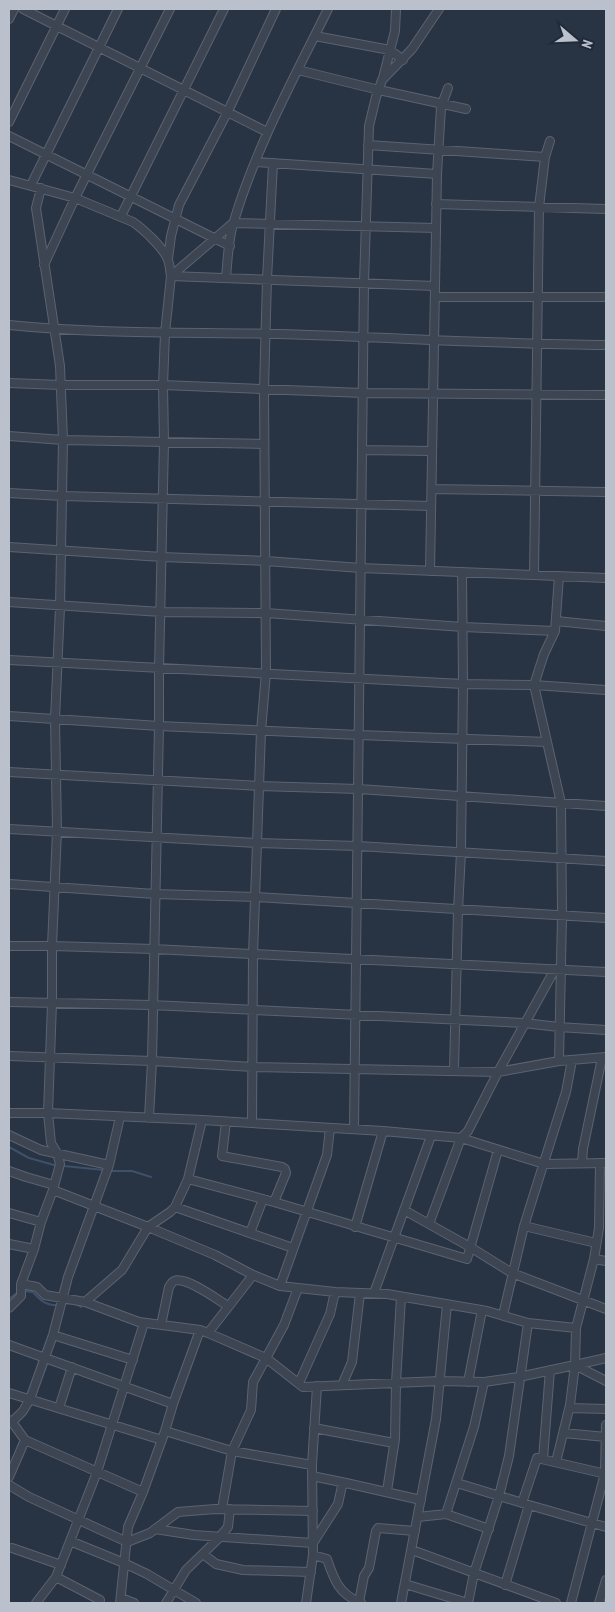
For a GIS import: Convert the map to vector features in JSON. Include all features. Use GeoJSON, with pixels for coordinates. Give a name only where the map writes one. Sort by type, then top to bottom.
{"type":"FeatureCollection","features":[{"type":"Feature","properties":{"kind":"street"},"geometry":{"type":"LineString","coordinates":[[9,19],[14,9]]}},
{"type":"Feature","properties":{"kind":"street"},"geometry":{"type":"LineString","coordinates":[[24,9],[267,132]]}},
{"type":"Feature","properties":{"kind":"street"},"geometry":{"type":"LineString","coordinates":[[9,122],[64,9]]}},
{"type":"Feature","properties":{"kind":"street"},"geometry":{"type":"LineString","coordinates":[[31,185],[118,9]]}},
{"type":"Feature","properties":{"kind":"street"},"geometry":{"type":"LineString","coordinates":[[44,265],[86,175],[170,9]]}},
{"type":"Feature","properties":{"kind":"street"},"geometry":{"type":"LineString","coordinates":[[121,216],[224,9]]}},
{"type":"Feature","properties":{"kind":"street"},"geometry":{"type":"LineString","coordinates":[[149,1118],[158,781],[165,333],[171,276],[168,259],[179,205],[228,111],[276,9]]}},
{"type":"Feature","properties":{"kind":"street"},"geometry":{"type":"LineString","coordinates":[[226,278],[233,223],[267,132],[328,9]]}},
{"type":"Feature","properties":{"kind":"street"},"geometry":{"type":"LineString","coordinates":[[354,1129],[364,283],[368,145],[370,116],[395,31],[396,9]]}},
{"type":"Feature","properties":{"kind":"street"},"geometry":{"type":"LineString","coordinates":[[382,80],[420,40],[438,9]]}},
{"type":"Feature","properties":{"kind":"street"},"geometry":{"type":"LineString","coordinates":[[315,36],[390,50],[403,60]]}},
{"type":"Feature","properties":{"kind":"street"},"geometry":{"type":"LineString","coordinates":[[298,70],[466,109]]}},
{"type":"Feature","properties":{"kind":"street"},"geometry":{"type":"LineString","coordinates":[[430,571],[437,174],[443,104],[448,88]]}},
{"type":"Feature","properties":{"kind":"street"},"geometry":{"type":"LineString","coordinates":[[9,136],[230,246]]}},
{"type":"Feature","properties":{"kind":"street"},"geometry":{"type":"LineString","coordinates":[[534,575],[539,207],[545,157],[550,141]]}},
{"type":"Feature","properties":{"kind":"street"},"geometry":{"type":"LineString","coordinates":[[368,145],[545,157]]}},
{"type":"Feature","properties":{"kind":"street"},"geometry":{"type":"LineString","coordinates":[[256,162],[437,174]]}},
{"type":"Feature","properties":{"kind":"street"},"geometry":{"type":"LineString","coordinates":[[252,1123],[253,955],[261,731],[266,673],[264,389],[272,163]]}},
{"type":"Feature","properties":{"kind":"street"},"geometry":{"type":"LineString","coordinates":[[9,180],[75,198],[121,216],[140,227],[168,259]]}},
{"type":"Feature","properties":{"kind":"street"},"geometry":{"type":"LineString","coordinates":[[9,1308],[21,1296],[21,1289],[60,1164],[51,1143],[48,1113],[57,832],[56,718],[63,440],[60,366],[36,208],[41,188]]}},
{"type":"Feature","properties":{"kind":"street"},"geometry":{"type":"LineString","coordinates":[[436,204],[606,209]]}},
{"type":"Feature","properties":{"kind":"street"},"geometry":{"type":"LineString","coordinates":[[171,276],[233,223],[436,228]]}},
{"type":"Feature","properties":{"kind":"street"},"geometry":{"type":"LineString","coordinates":[[171,276],[435,286]]}},
{"type":"Feature","properties":{"kind":"street"},"geometry":{"type":"LineString","coordinates":[[435,296],[606,297]]}},
{"type":"Feature","properties":{"kind":"street"},"geometry":{"type":"LineString","coordinates":[[9,325],[54,330],[364,337],[537,345],[606,345]]}},
{"type":"Feature","properties":{"kind":"street"},"geometry":{"type":"LineString","coordinates":[[9,383],[164,385],[363,394],[606,395]]}},
{"type":"Feature","properties":{"kind":"street"},"geometry":{"type":"LineString","coordinates":[[9,436],[63,440],[264,444]]}},
{"type":"Feature","properties":{"kind":"street"},"geometry":{"type":"LineString","coordinates":[[362,450],[432,451]]}},
{"type":"Feature","properties":{"kind":"street"},"geometry":{"type":"LineString","coordinates":[[432,489],[606,492]]}},
{"type":"Feature","properties":{"kind":"street"},"geometry":{"type":"LineString","coordinates":[[9,493],[431,506]]}},
{"type":"Feature","properties":{"kind":"street"},"geometry":{"type":"LineString","coordinates":[[9,547],[361,568],[606,578]]}},
{"type":"Feature","properties":{"kind":"street"},"geometry":{"type":"LineString","coordinates":[[454,1070],[463,739],[462,572]]}},
{"type":"Feature","properties":{"kind":"street"},"geometry":{"type":"LineString","coordinates":[[558,1061],[557,969],[562,916],[561,803],[534,685],[544,654],[556,631],[559,576]]}},
{"type":"Feature","properties":{"kind":"street"},"geometry":{"type":"LineString","coordinates":[[9,602],[60,607],[161,612],[266,613],[463,628],[556,631]]}},
{"type":"Feature","properties":{"kind":"street"},"geometry":{"type":"LineString","coordinates":[[556,621],[606,626]]}},
{"type":"Feature","properties":{"kind":"street"},"geometry":{"type":"LineString","coordinates":[[9,660],[606,690]]}},
{"type":"Feature","properties":{"kind":"street"},"geometry":{"type":"LineString","coordinates":[[9,716],[261,731],[547,742]]}},
{"type":"Feature","properties":{"kind":"street"},"geometry":{"type":"LineString","coordinates":[[9,772],[259,786],[358,789],[606,806]]}},
{"type":"Feature","properties":{"kind":"street"},"geometry":{"type":"LineString","coordinates":[[9,829],[258,843],[358,846],[606,861]]}},
{"type":"Feature","properties":{"kind":"street"},"geometry":{"type":"LineString","coordinates":[[9,884],[155,894],[357,903],[606,918]]}},
{"type":"Feature","properties":{"kind":"street"},"geometry":{"type":"LineString","coordinates":[[9,946],[154,949],[606,972]]}},
{"type":"Feature","properties":{"kind":"street"},"geometry":{"type":"LineString","coordinates":[[429,1224],[461,1138],[468,1131],[524,1023],[557,969]]}},
{"type":"Feature","properties":{"kind":"street"},"geometry":{"type":"LineString","coordinates":[[9,1002],[253,1009],[524,1023],[606,1030]]}},
{"type":"Feature","properties":{"kind":"street"},"geometry":{"type":"LineString","coordinates":[[9,1056],[253,1067],[498,1072],[558,1061],[604,1057],[583,1149],[582,1164]]}},
{"type":"Feature","properties":{"kind":"street"},"geometry":{"type":"LineString","coordinates":[[503,1315],[524,1226],[566,1092],[572,1060]]}},
{"type":"Feature","properties":{"kind":"street"},"geometry":{"type":"LineString","coordinates":[[9,1113],[202,1120],[383,1131],[461,1138],[544,1164],[603,1163],[602,1228],[596,1244],[594,1259],[576,1328],[575,1365],[570,1408],[556,1462]]}},
{"type":"Feature","properties":{"kind":"street"},"geometry":{"type":"LineString","coordinates":[[120,1117],[108,1169],[68,1277],[53,1335],[30,1399],[23,1411],[10,1421],[25,1440],[143,1492]]}},
{"type":"Feature","properties":{"kind":"street"},"geometry":{"type":"LineString","coordinates":[[85,1302],[122,1270],[148,1227],[175,1207],[188,1179],[202,1120]]}},
{"type":"Feature","properties":{"kind":"street"},"geometry":{"type":"LineString","coordinates":[[226,1122],[222,1156],[285,1169],[286,1173],[274,1202]]}},
{"type":"Feature","properties":{"kind":"street"},"geometry":{"type":"LineString","coordinates":[[280,1286],[327,1154],[330,1128]]}},
{"type":"Feature","properties":{"kind":"street"},"geometry":{"type":"LineString","coordinates":[[356,1227],[383,1131]]}},
{"type":"Feature","properties":{"kind":"street"},"geometry":{"type":"LineString","coordinates":[[9,1136],[41,1150],[108,1169]]}},
{"type":"Feature","properties":{"kind":"street"},"geometry":{"type":"LineString","coordinates":[[374,1293],[431,1136]]}},
{"type":"Feature","properties":{"kind":"street"},"geometry":{"type":"LineString","coordinates":[[188,1179],[306,1211],[467,1259],[498,1150]]}},
{"type":"Feature","properties":{"kind":"street"},"geometry":{"type":"LineString","coordinates":[[9,1171],[215,1255],[253,1275],[280,1286],[335,1292],[374,1293],[482,1310],[528,1323],[576,1328]]}},
{"type":"Feature","properties":{"kind":"street"},"geometry":{"type":"LineString","coordinates":[[250,1233],[263,1199]]}},
{"type":"Feature","properties":{"kind":"street"},"geometry":{"type":"LineString","coordinates":[[175,1207],[293,1248]]}},
{"type":"Feature","properties":{"kind":"street"},"geometry":{"type":"LineString","coordinates":[[404,1210],[512,1273],[606,1309]]}},
{"type":"Feature","properties":{"kind":"street"},"geometry":{"type":"LineString","coordinates":[[9,1213],[41,1222]]}},
{"type":"Feature","properties":{"kind":"street"},"geometry":{"type":"LineString","coordinates":[[524,1226],[596,1244]]}},
{"type":"Feature","properties":{"kind":"street"},"geometry":{"type":"LineString","coordinates":[[9,1244],[34,1249]]}},
{"type":"Feature","properties":{"kind":"street"},"geometry":{"type":"LineString","coordinates":[[594,1259],[606,1261]]}},
{"type":"Feature","properties":{"kind":"street"},"geometry":{"type":"LineString","coordinates":[[134,1603],[120,1601],[128,1527],[166,1431],[173,1404],[204,1331],[228,1306],[253,1275]]}},
{"type":"Feature","properties":{"kind":"street"},"geometry":{"type":"LineString","coordinates":[[161,1325],[169,1286],[176,1280],[193,1284],[228,1306]]}},
{"type":"Feature","properties":{"kind":"street"},"geometry":{"type":"LineString","coordinates":[[21,1289],[38,1287],[45,1295],[61,1302],[85,1302],[139,1322],[204,1331],[266,1358],[303,1387],[396,1382],[484,1382],[519,1377],[606,1358]]}},
{"type":"Feature","properties":{"kind":"street"},"geometry":{"type":"LineString","coordinates":[[166,1603],[186,1570],[228,1527],[226,1509],[232,1451],[251,1410],[253,1382],[284,1325],[298,1288]]}},
{"type":"Feature","properties":{"kind":"street"},"geometry":{"type":"LineString","coordinates":[[299,1383],[330,1314],[335,1292]]}},
{"type":"Feature","properties":{"kind":"street"},"geometry":{"type":"LineString","coordinates":[[342,1385],[352,1362],[360,1293]]}},
{"type":"Feature","properties":{"kind":"street"},"geometry":{"type":"LineString","coordinates":[[387,1492],[394,1443],[401,1297]]}},
{"type":"Feature","properties":{"kind":"street"},"geometry":{"type":"LineString","coordinates":[[401,1603],[436,1419],[447,1304]]}},
{"type":"Feature","properties":{"kind":"street"},"geometry":{"type":"LineString","coordinates":[[468,1382],[482,1310]]}},
{"type":"Feature","properties":{"kind":"street"},"geometry":{"type":"LineString","coordinates":[[36,1603],[56,1577],[97,1472],[144,1323]]}},
{"type":"Feature","properties":{"kind":"street"},"geometry":{"type":"LineString","coordinates":[[405,1584],[468,1603],[474,1573],[499,1496],[509,1456],[528,1323]]}},
{"type":"Feature","properties":{"kind":"street"},"geometry":{"type":"LineString","coordinates":[[53,1335],[133,1360]]}},
{"type":"Feature","properties":{"kind":"street"},"geometry":{"type":"LineString","coordinates":[[9,1345],[173,1404]]}},
{"type":"Feature","properties":{"kind":"street"},"geometry":{"type":"LineString","coordinates":[[575,1365],[606,1381]]}},
{"type":"Feature","properties":{"kind":"street"},"geometry":{"type":"LineString","coordinates":[[59,1408],[72,1368]]}},
{"type":"Feature","properties":{"kind":"street"},"geometry":{"type":"LineString","coordinates":[[543,1459],[550,1370]]}},
{"type":"Feature","properties":{"kind":"street"},"geometry":{"type":"LineString","coordinates":[[446,1514],[474,1427],[484,1382]]}},
{"type":"Feature","properties":{"kind":"street"},"geometry":{"type":"LineString","coordinates":[[306,1603],[313,1555],[312,1465],[317,1386]]}},
{"type":"Feature","properties":{"kind":"street"},"geometry":{"type":"LineString","coordinates":[[9,1393],[162,1440]]}},
{"type":"Feature","properties":{"kind":"street"},"geometry":{"type":"LineString","coordinates":[[570,1408],[606,1409]]}},
{"type":"Feature","properties":{"kind":"street"},"geometry":{"type":"LineString","coordinates":[[571,1603],[605,1474],[606,1424]]}},
{"type":"Feature","properties":{"kind":"street"},"geometry":{"type":"LineString","coordinates":[[314,1428],[394,1443]]}},
{"type":"Feature","properties":{"kind":"street"},"geometry":{"type":"LineString","coordinates":[[166,1431],[232,1451],[312,1465]]}},
{"type":"Feature","properties":{"kind":"street"},"geometry":{"type":"LineString","coordinates":[[563,1434],[606,1437]]}},
{"type":"Feature","properties":{"kind":"street"},"geometry":{"type":"LineString","coordinates":[[9,1477],[25,1440]]}},
{"type":"Feature","properties":{"kind":"street"},"geometry":{"type":"LineString","coordinates":[[505,1585],[537,1458],[605,1474]]}},
{"type":"Feature","properties":{"kind":"street"},"geometry":{"type":"LineString","coordinates":[[312,1476],[421,1500]]}},
{"type":"Feature","properties":{"kind":"street"},"geometry":{"type":"LineString","coordinates":[[313,1543],[338,1504],[342,1486],[346,1483]]}},
{"type":"Feature","properties":{"kind":"street"},"geometry":{"type":"LineString","coordinates":[[457,1483],[606,1527]]}},
{"type":"Feature","properties":{"kind":"street"},"geometry":{"type":"LineString","coordinates":[[9,1485],[29,1497],[127,1542],[150,1533],[178,1512],[226,1509],[313,1512]]}},
{"type":"Feature","properties":{"kind":"street"},"geometry":{"type":"LineString","coordinates":[[418,1517],[446,1514],[489,1529]]}},
{"type":"Feature","properties":{"kind":"street"},"geometry":{"type":"LineString","coordinates":[[313,1555],[327,1559],[335,1582],[350,1597],[360,1603],[364,1576],[369,1568],[378,1528],[415,1531]]}},
{"type":"Feature","properties":{"kind":"street"},"geometry":{"type":"LineString","coordinates":[[155,1529],[313,1543]]}},
{"type":"Feature","properties":{"kind":"street"},"geometry":{"type":"LineString","coordinates":[[70,1541],[147,1574],[196,1603]]}},
{"type":"Feature","properties":{"kind":"street"},"geometry":{"type":"LineString","coordinates":[[12,1548],[61,1564]]}},
{"type":"Feature","properties":{"kind":"street"},"geometry":{"type":"LineString","coordinates":[[412,1550],[556,1603]]}},
{"type":"Feature","properties":{"kind":"street"},"geometry":{"type":"LineString","coordinates":[[203,1554],[216,1564],[243,1570],[310,1572]]}},
{"type":"Feature","properties":{"kind":"street"},"geometry":{"type":"LineString","coordinates":[[56,1577],[100,1600]]}},
{"type":"Feature","properties":{"kind":"street"},"geometry":{"type":"LineString","coordinates":[[599,1603],[606,1580]]}},
{"type":"Feature","properties":{"kind":"street"},"geometry":{"type":"LineString","coordinates":[[526,1603],[530,1594]]}},
{"type":"Feature","properties":{"kind":"waterway"},"geometry":{"type":"LineString","coordinates":[[9,1147],[29,1158],[54,1165]]}},
{"type":"Feature","properties":{"kind":"waterway"},"geometry":{"type":"LineString","coordinates":[[64,1166],[104,1170]]}},
{"type":"Feature","properties":{"kind":"waterway"},"geometry":{"type":"LineString","coordinates":[[109,1171],[132,1171],[151,1177]]}},
{"type":"Feature","properties":{"kind":"waterway"},"geometry":{"type":"LineString","coordinates":[[23,1291],[33,1292],[38,1298],[50,1305],[58,1305]]}},
{"type":"Feature","properties":{"kind":"waterway"},"geometry":{"type":"LineString","coordinates":[[9,1299],[18,1292]]}},
{"type":"Feature","properties":{"kind":"waterway"},"geometry":{"type":"LineString","coordinates":[[62,1304],[74,1303],[81,1307]]}}]}
